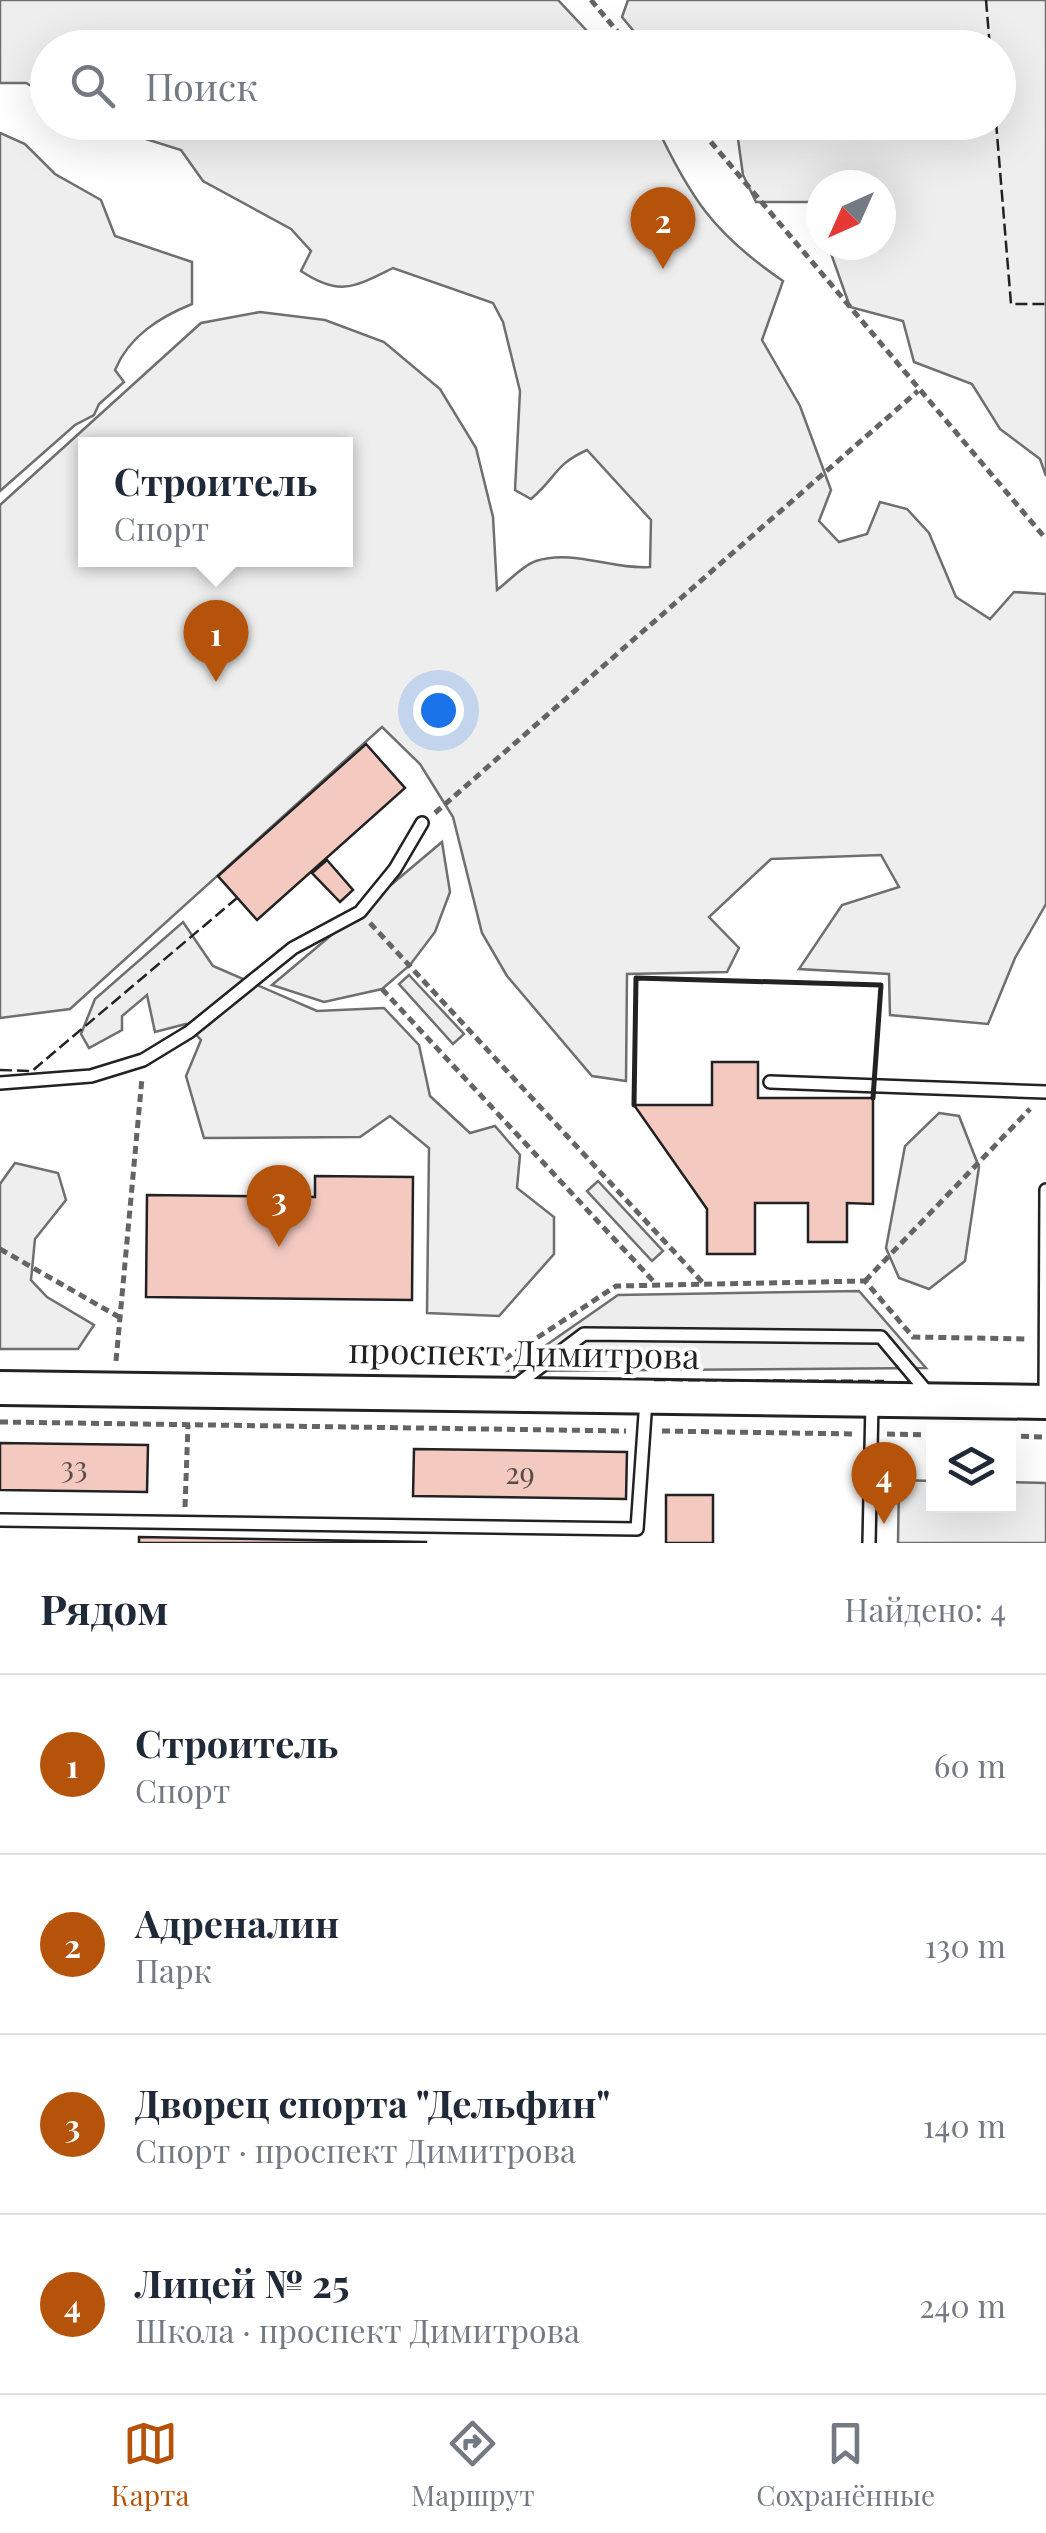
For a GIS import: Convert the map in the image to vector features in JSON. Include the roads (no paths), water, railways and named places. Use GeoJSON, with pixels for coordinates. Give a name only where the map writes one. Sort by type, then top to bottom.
{"type":"FeatureCollection","features":[{"type":"Feature","properties":{"kind":"main road","name":"проспект Димитрова"},"geometry":{"type":"LineString","coordinates":[[0,1388],[494,1383],[646,1396],[1045,1402]]}},
{"type":"Feature","properties":{"kind":"lane"},"geometry":{"type":"LineString","coordinates":[[0,1083],[91,1076],[143,1060],[218,1013],[293,948],[360,912],[395,869],[422,823]]}},
{"type":"Feature","properties":{"kind":"lane"},"geometry":{"type":"LineString","coordinates":[[770,1082],[1046,1092]]}},
{"type":"Feature","properties":{"kind":"lane"},"geometry":{"type":"LineString","coordinates":[[1045,1402],[1046,1190]]}},
{"type":"Feature","properties":{"kind":"lane"},"geometry":{"type":"LineString","coordinates":[[494,1383],[584,1334],[881,1337],[934,1400]]}},
{"type":"Feature","properties":{"kind":"lane"},"geometry":{"type":"LineString","coordinates":[[0,1520],[637,1536],[646,1396]]}},
{"type":"Feature","properties":{"kind":"lane"},"geometry":{"type":"LineString","coordinates":[[870,1543],[872,1399]]}},
{"type":"Feature","properties":{"kind":"place","name":"Адреналин"},"geometry":{"type":"Point","coordinates":[663,269]}},
{"type":"Feature","properties":{"kind":"place","name":"Строитель"},"geometry":{"type":"Point","coordinates":[216,682]}},
{"type":"Feature","properties":{"kind":"place","name":"Дворец спорта \"Дельфин\""},"geometry":{"type":"Point","coordinates":[279,1247]}},
{"type":"Feature","properties":{"kind":"place","name":"Лицей № 25"},"geometry":{"type":"Point","coordinates":[884,1524]}}]}
